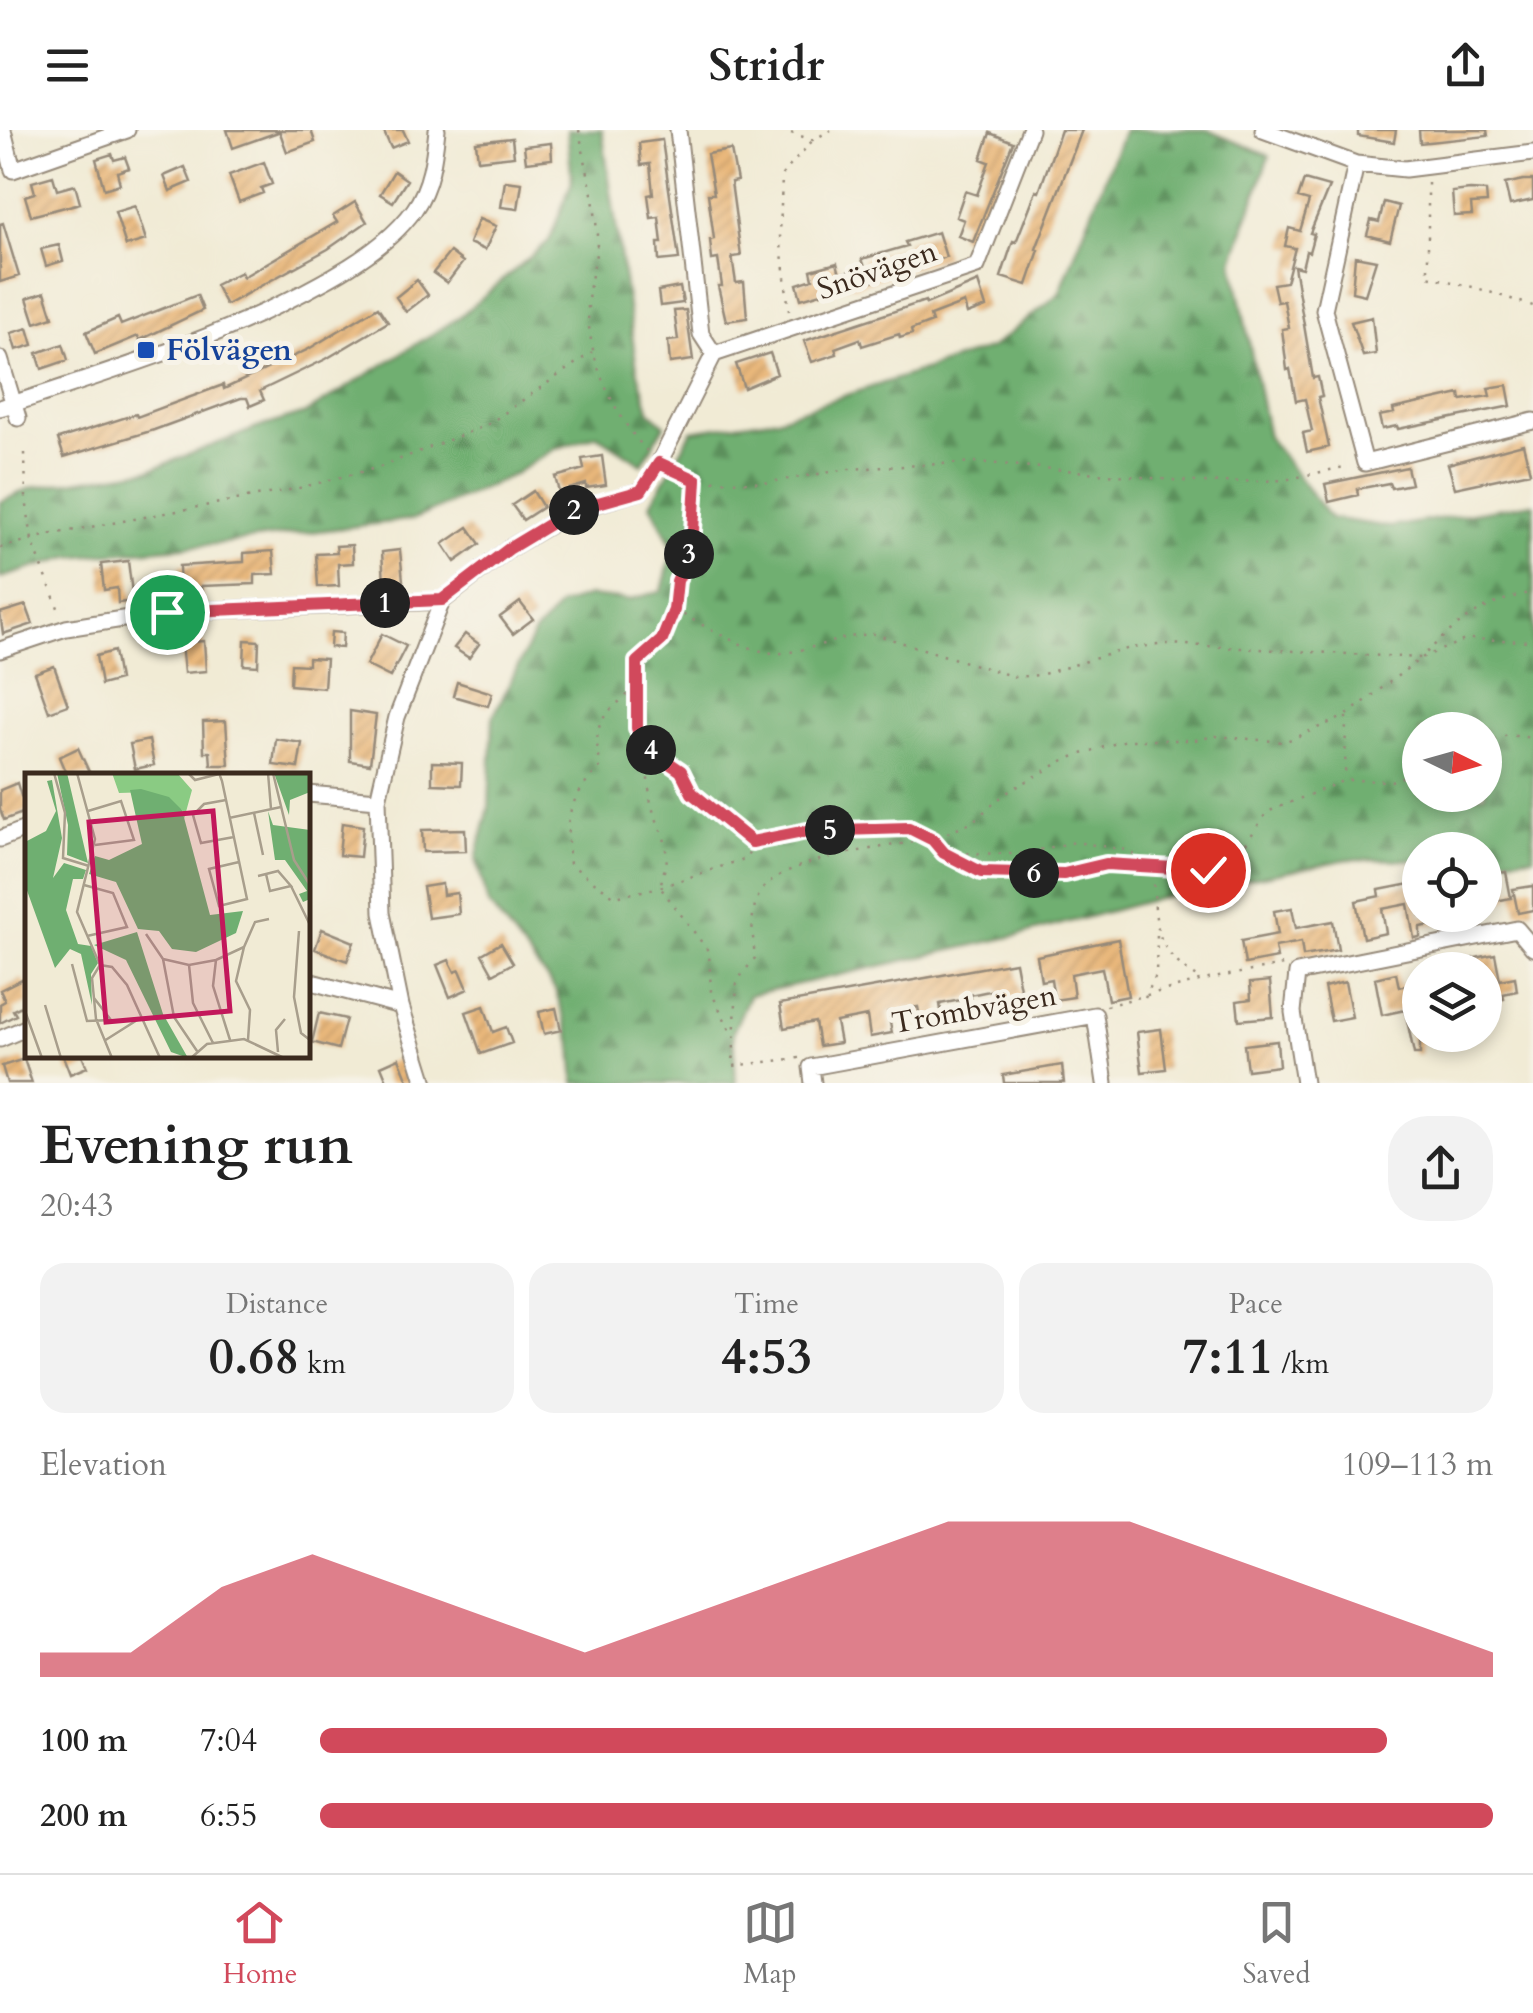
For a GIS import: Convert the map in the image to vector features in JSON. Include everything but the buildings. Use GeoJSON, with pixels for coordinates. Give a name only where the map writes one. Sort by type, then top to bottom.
{"type":"FeatureCollection","features":[{"type":"Feature","properties":{"kind":"street"},"geometry":{"type":"LineString","coordinates":[[3,130],[13,170],[127,130]]}},
{"type":"Feature","properties":{"kind":"street"},"geometry":{"type":"LineString","coordinates":[[0,359],[11,410],[201,341],[272,310],[379,246],[415,209],[433,168],[437,130]]}},
{"type":"Feature","properties":{"kind":"street"},"geometry":{"type":"LineString","coordinates":[[659,463],[714,354],[701,334],[678,130]]}},
{"type":"Feature","properties":{"kind":"street","name":"Snövägen"},"geometry":{"type":"LineString","coordinates":[[714,354],[976,266],[1030,130]]}},
{"type":"Feature","properties":{"kind":"street"},"geometry":{"type":"LineString","coordinates":[[1263,130],[1356,164],[1405,169],[1533,153]]}},
{"type":"Feature","properties":{"kind":"street"},"geometry":{"type":"LineString","coordinates":[[1356,164],[1324,310],[1365,463],[1533,421]]}},
{"type":"Feature","properties":{"kind":"street"},"geometry":{"type":"LineString","coordinates":[[425,1083],[401,1006],[382,913],[378,800],[397,717],[442,600],[510,548],[573,510],[641,491]]}},
{"type":"Feature","properties":{"kind":"street"},"geometry":{"type":"LineString","coordinates":[[0,650],[66,628],[167,612],[442,600]]}},
{"type":"Feature","properties":{"kind":"street"},"geometry":{"type":"LineString","coordinates":[[310,794],[378,800]]}},
{"type":"Feature","properties":{"kind":"street"},"geometry":{"type":"LineString","coordinates":[[0,838],[25,829]]}},
{"type":"Feature","properties":{"kind":"street"},"geometry":{"type":"LineString","coordinates":[[1304,1083],[1293,1012],[1297,973],[1517,928],[1533,948]]}},
{"type":"Feature","properties":{"kind":"street"},"geometry":{"type":"LineString","coordinates":[[310,982],[401,1006]]}},
{"type":"Feature","properties":{"kind":"street","name":"Trombvägen"},"geometry":{"type":"LineString","coordinates":[[812,1075],[1095,1015],[1106,1083]]}},
{"type":"Feature","properties":{"kind":"street"},"geometry":{"type":"LineString","coordinates":[[0,1038],[25,1027]]}},
{"type":"Feature","properties":{"kind":"path"},"geometry":{"type":"LineString","coordinates":[[580,130],[598,238],[588,304],[594,351],[628,430],[659,463],[696,480],[764,483],[849,469],[977,462],[1226,483],[1284,480],[1365,463]]}},
{"type":"Feature","properties":{"kind":"path"},"geometry":{"type":"LineString","coordinates":[[781,130],[814,140]]}},
{"type":"Feature","properties":{"kind":"path"},"geometry":{"type":"LineString","coordinates":[[791,328],[780,236],[782,175],[814,140],[830,130]]}},
{"type":"Feature","properties":{"kind":"path"},"geometry":{"type":"LineString","coordinates":[[1428,167],[1428,276],[1533,306]]}},
{"type":"Feature","properties":{"kind":"path"},"geometry":{"type":"LineString","coordinates":[[0,548],[295,489],[380,467],[487,425],[594,351]]}},
{"type":"Feature","properties":{"kind":"path"},"geometry":{"type":"LineString","coordinates":[[25,453],[32,540],[66,628]]}},
{"type":"Feature","properties":{"kind":"path"},"geometry":{"type":"LineString","coordinates":[[660,887],[667,859],[665,841],[651,805],[644,746],[637,728],[637,662],[662,640],[674,610],[677,581],[692,548],[696,480]]}},
{"type":"Feature","properties":{"kind":"path"},"geometry":{"type":"LineString","coordinates":[[812,1075],[803,1057],[733,1066],[737,981],[755,958],[752,914],[764,886],[806,862],[933,840],[971,823],[1006,792],[1066,758],[1126,740],[1194,740],[1216,736],[1284,742],[1346,716],[1421,658],[1457,623],[1500,599],[1533,592]]}},
{"type":"Feature","properties":{"kind":"path"},"geometry":{"type":"LineString","coordinates":[[674,610],[758,650],[782,653],[850,634],[874,634],[1015,677],[1040,674],[1130,648],[1168,644],[1421,658],[1466,638],[1533,641]]}},
{"type":"Feature","properties":{"kind":"path"},"geometry":{"type":"LineString","coordinates":[[637,687],[608,711],[594,739],[601,766],[576,794],[566,833],[570,864],[614,897],[660,887],[747,858],[752,842]]}},
{"type":"Feature","properties":{"kind":"path"},"geometry":{"type":"LineString","coordinates":[[1344,780],[1346,716]]}},
{"type":"Feature","properties":{"kind":"path"},"geometry":{"type":"LineString","coordinates":[[1502,736],[1532,738],[1533,729]]}},
{"type":"Feature","properties":{"kind":"path"},"geometry":{"type":"LineString","coordinates":[[644,746],[681,771],[692,793],[752,842]]}},
{"type":"Feature","properties":{"kind":"path"},"geometry":{"type":"LineString","coordinates":[[752,842],[807,831],[909,828],[933,840],[944,853],[981,872],[1064,874],[1106,864],[1208,870],[1238,856],[1266,812],[1344,780],[1402,777]]}},
{"type":"Feature","properties":{"kind":"path"},"geometry":{"type":"LineString","coordinates":[[944,853],[1020,854],[1075,842],[1127,850],[1153,868]]}},
{"type":"Feature","properties":{"kind":"path"},"geometry":{"type":"LineString","coordinates":[[1145,998],[1156,974],[1153,868]]}},
{"type":"Feature","properties":{"kind":"path"},"geometry":{"type":"LineString","coordinates":[[660,887],[709,952],[711,992],[732,1034]]}},
{"type":"Feature","properties":{"kind":"path"},"geometry":{"type":"LineString","coordinates":[[1157,932],[1177,966],[1203,980]]}},
{"type":"Feature","properties":{"kind":"path"},"geometry":{"type":"LineString","coordinates":[[1095,1015],[1107,1006],[1203,980],[1284,965],[1297,973]]}},
{"type":"Feature","properties":{"kind":"green space"},"geometry":{"type":"Polygon","coordinates":[[[567,130],[602,130],[637,369],[650,412],[665,425],[642,464],[597,435],[555,449],[511,476],[414,519],[215,544],[69,557],[0,578],[0,502],[31,488],[152,469],[306,413],[458,318],[549,241],[572,182],[567,130]]]}},
{"type":"Feature","properties":{"kind":"green space"},"geometry":{"type":"Polygon","coordinates":[[[1124,130],[1207,130],[1269,156],[1233,261],[1268,437],[1330,518],[1390,527],[1533,503],[1533,856],[1502,859],[1502,832],[1402,832],[1402,860],[1348,859],[1178,893],[1024,934],[749,995],[733,1032],[736,1083],[575,1083],[572,1043],[555,989],[489,905],[476,859],[489,807],[493,717],[534,634],[560,605],[589,596],[628,600],[662,591],[673,548],[651,504],[692,431],[777,418],[991,348],[1059,294],[1124,130]]]}},
{"type":"Feature","properties":{"kind":"place","name":"Fölvägen"},"geometry":{"type":"Point","coordinates":[146,350]}},
{"type":"Feature","properties":{"kind":"route"},"geometry":{"type":"LineString","coordinates":[[167,612],[442,600],[510,548],[573,510],[641,491],[659,463],[696,480],[692,548],[677,581],[674,610],[662,640],[637,662],[637,728],[644,746],[681,771],[692,793],[752,842],[807,831],[909,828],[933,840],[944,853],[981,872],[1064,874],[1106,864],[1208,870]]}}]}
